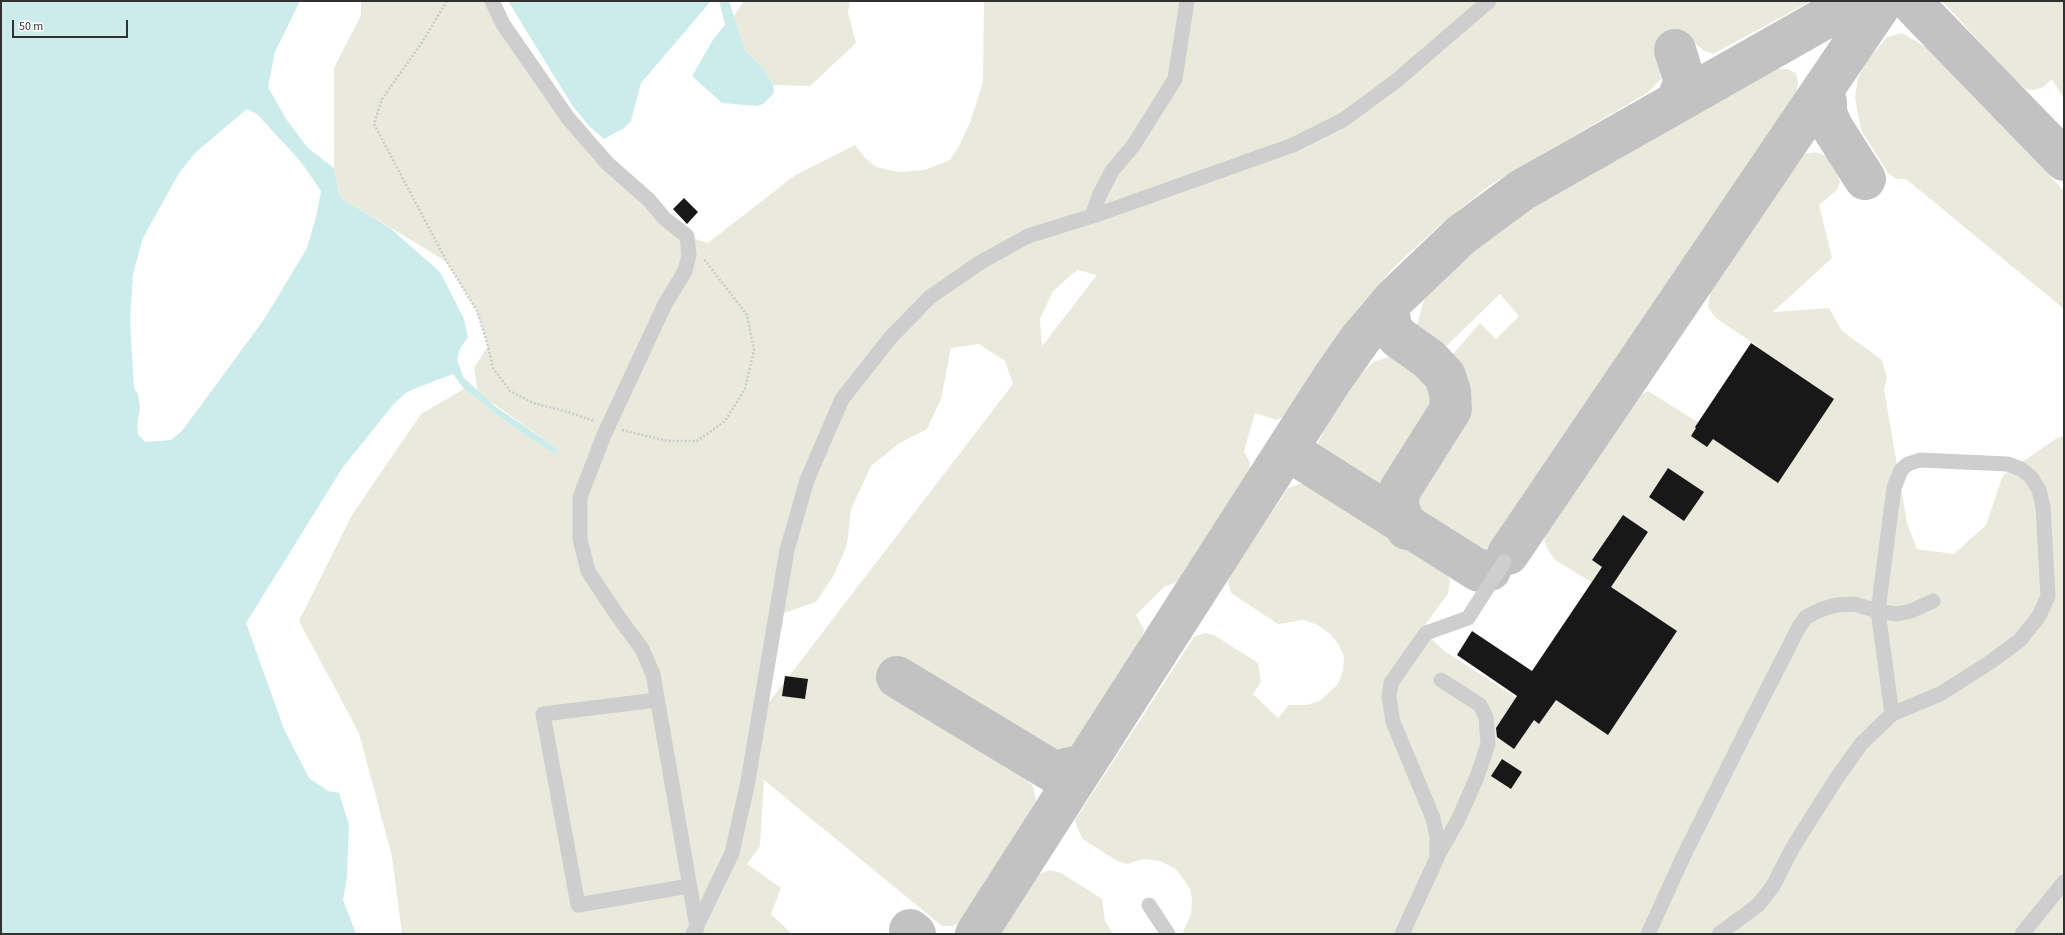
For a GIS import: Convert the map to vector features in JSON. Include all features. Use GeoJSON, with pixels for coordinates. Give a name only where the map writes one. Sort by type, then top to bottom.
{"type":"FeatureCollection","features":[{"type":"Feature","properties":{"kind":"lane"},"geometry":{"type":"LineString","coordinates":[[492,1],[503,24],[568,118],[608,164],[649,200],[665,219],[687,236],[689,255],[686,271],[665,304],[608,427],[580,497],[580,539],[588,571],[617,615],[642,649],[653,674],[689,886],[695,931]]}},
{"type":"Feature","properties":{"kind":"lane"},"geometry":{"type":"LineString","coordinates":[[1092,216],[1099,196],[1112,171],[1133,146],[1175,79],[1187,1]]}},
{"type":"Feature","properties":{"kind":"lane"},"geometry":{"type":"LineString","coordinates":[[695,931],[732,853],[748,781],[787,550],[807,480],[842,399],[892,337],[930,297],[981,262],[1028,236],[1092,216],[1292,145],[1343,120],[1396,81],[1490,1]]}},
{"type":"Feature","properties":{"kind":"lane"},"geometry":{"type":"LineString","coordinates":[[1719,934],[1762,900],[1773,886],[1793,847],[1838,776],[1862,743],[1892,714],[1940,694],[1989,663],[2020,640],[2039,616],[2048,596],[2048,573],[2043,507],[2038,490],[2031,477],[2021,469],[2008,464],[1920,460],[1908,464],[1901,470],[1894,488],[1878,611],[1892,714]]}},
{"type":"Feature","properties":{"kind":"lane"},"geometry":{"type":"LineString","coordinates":[[1437,858],[1437,837],[1433,818],[1394,722],[1389,697],[1391,683],[1426,633],[1468,618],[1504,562]]}},
{"type":"Feature","properties":{"kind":"lane"},"geometry":{"type":"LineString","coordinates":[[1648,934],[1684,855],[1798,627],[1806,618],[1820,610],[1836,605],[1854,604],[1878,611],[1897,614],[1911,611],[1933,601]]}},
{"type":"Feature","properties":{"kind":"lane"},"geometry":{"type":"LineString","coordinates":[[1402,934],[1437,858],[1458,820],[1474,784],[1488,744],[1486,717],[1480,705],[1441,680]]}},
{"type":"Feature","properties":{"kind":"lane"},"geometry":{"type":"LineString","coordinates":[[657,700],[544,714],[578,905],[689,886]]}},
{"type":"Feature","properties":{"kind":"lane"},"geometry":{"type":"LineString","coordinates":[[2022,934],[2064,882]]}},
{"type":"Feature","properties":{"kind":"lane"},"geometry":{"type":"LineString","coordinates":[[1149,905],[1168,934]]}},
{"type":"Feature","properties":{"kind":"path"},"geometry":{"type":"LineString","coordinates":[[447,1],[421,44],[382,99],[374,124],[447,262],[477,311],[493,368],[510,392],[533,403],[568,412],[608,427],[668,441],[697,441],[725,421],[745,389],[754,350],[747,315],[703,258]]}},
{"type":"Feature","properties":{"kind":"shaded area"},"geometry":{"type":"Polygon","coordinates":[[[361,1],[492,1],[568,118],[677,233],[708,243],[794,176],[855,145],[865,158],[876,167],[899,172],[925,170],[950,160],[959,146],[971,120],[983,82],[984,1],[1811,1],[1713,54],[1703,50],[1696,44],[1660,70],[1661,79],[1647,93],[1490,185],[1440,225],[1394,267],[1358,308],[1317,363],[1283,417],[1276,420],[1255,413],[1244,451],[1250,463],[1249,473],[1181,578],[1176,583],[1165,586],[1136,615],[1144,630],[1139,642],[1072,746],[1065,753],[1055,754],[1047,752],[917,671],[1033,786],[1036,800],[1034,808],[962,920],[953,926],[942,926],[764,780],[760,846],[747,864],[781,888],[771,914],[792,934],[402,934],[392,857],[359,733],[299,621],[352,515],[421,414],[464,389],[512,426],[559,452],[554,446],[478,393],[474,368],[488,346],[477,311],[447,262],[340,197],[334,168],[334,68],[361,15],[361,1]],[[1077,270],[1053,291],[1040,319],[1042,346],[1097,275],[1077,270]],[[979,344],[951,348],[941,399],[927,429],[898,444],[871,466],[851,509],[847,545],[834,575],[816,602],[776,616],[760,714],[1013,384],[1005,361],[979,344]]]}},
{"type":"Feature","properties":{"kind":"shaded area"},"geometry":{"type":"Polygon","coordinates":[[[744,1],[850,1],[848,13],[856,43],[810,86],[773,85],[766,72],[745,50],[734,16],[744,1]]]}},
{"type":"Feature","properties":{"kind":"shaded area"},"geometry":{"type":"Polygon","coordinates":[[[1942,1],[2064,1],[2064,99],[2052,79],[2043,87],[2034,90],[2026,89],[2013,78],[1942,1]]]}},
{"type":"Feature","properties":{"kind":"shaded area"},"geometry":{"type":"Polygon","coordinates":[[[1902,33],[1929,49],[2064,191],[2064,309],[1906,179],[1897,179],[1888,173],[1861,130],[1855,98],[1858,78],[1868,60],[1887,37],[1902,33]]]}},
{"type":"Feature","properties":{"kind":"shaded area"},"geometry":{"type":"Polygon","coordinates":[[[1775,69],[1787,69],[1796,73],[1798,84],[1796,93],[1486,551],[1479,555],[1470,557],[1460,556],[1417,524],[1415,500],[1463,424],[1467,407],[1464,391],[1458,378],[1446,362],[1480,323],[1496,339],[1519,316],[1500,294],[1439,353],[1420,340],[1416,328],[1426,293],[1472,252],[1542,201],[1764,73],[1775,69]]]}},
{"type":"Feature","properties":{"kind":"shaded area"},"geometry":{"type":"Polygon","coordinates":[[[1816,152],[1826,156],[1832,163],[1840,181],[1837,190],[1819,205],[1832,258],[1773,312],[1829,308],[1842,331],[1882,360],[1887,378],[1884,389],[1907,523],[1917,549],[1954,554],[1986,525],[2003,475],[2057,438],[2064,436],[2064,934],[1185,934],[1183,932],[1191,914],[1192,899],[1190,889],[1180,874],[1174,868],[1160,861],[1142,859],[1128,864],[1117,861],[1083,839],[1075,820],[1194,637],[1205,633],[1214,635],[1258,663],[1261,682],[1253,694],[1278,718],[1289,705],[1307,705],[1320,701],[1338,684],[1343,671],[1344,656],[1339,645],[1330,634],[1318,625],[1303,620],[1278,624],[1231,593],[1228,582],[1231,574],[1288,488],[1308,481],[1321,482],[1437,559],[1446,569],[1450,582],[1448,594],[1422,629],[1444,651],[1519,699],[1596,585],[1555,560],[1547,548],[1543,536],[1631,399],[1648,391],[1704,426],[1759,347],[1716,318],[1708,307],[1711,285],[1805,154],[1816,152]]]}},
{"type":"Feature","properties":{"kind":"shaded area"},"geometry":{"type":"Polygon","coordinates":[[[1405,354],[1424,363],[1435,375],[1441,387],[1437,401],[1414,436],[1399,470],[1391,482],[1365,489],[1351,486],[1326,469],[1318,455],[1317,446],[1325,428],[1360,375],[1373,362],[1391,356],[1405,354]]]}},
{"type":"Feature","properties":{"kind":"shaded area"},"geometry":{"type":"Polygon","coordinates":[[[1050,870],[1061,873],[1102,899],[1105,921],[1113,934],[1000,934],[1039,874],[1050,870]]]}},
{"type":"Feature","properties":{"kind":"water"},"geometry":{"type":"Polygon","coordinates":[[[1,1],[300,1],[275,52],[268,87],[286,119],[308,148],[334,168],[340,197],[390,228],[440,272],[464,319],[468,337],[460,349],[457,359],[463,377],[496,407],[554,446],[559,452],[557,453],[550,451],[512,426],[464,389],[453,374],[404,394],[393,405],[343,467],[246,623],[284,729],[309,778],[328,791],[339,793],[349,825],[347,877],[343,900],[356,934],[1,934],[1,1]],[[247,109],[196,152],[179,173],[143,238],[133,274],[130,320],[134,388],[138,394],[140,408],[137,425],[138,434],[145,442],[171,440],[182,431],[265,318],[307,248],[316,217],[321,191],[301,162],[257,114],[247,109]]]}},
{"type":"Feature","properties":{"kind":"water"},"geometry":{"type":"Polygon","coordinates":[[[508,1],[711,1],[641,83],[631,121],[624,128],[604,139],[589,126],[572,105],[508,1]]]}},
{"type":"Feature","properties":{"kind":"water"},"geometry":{"type":"Polygon","coordinates":[[[719,1],[729,1],[745,50],[766,72],[773,85],[774,93],[763,104],[757,106],[722,103],[692,76],[714,38],[725,25],[719,1]]]}},
{"type":"Feature","properties":{"kind":"building"},"geometry":{"type":"Polygon","coordinates":[[[684,198],[698,212],[687,224],[673,209],[684,198]]]}},
{"type":"Feature","properties":{"kind":"building"},"geometry":{"type":"Polygon","coordinates":[[[1751,343],[1834,399],[1778,483],[1713,439],[1707,447],[1691,436],[1696,428],[1695,427],[1751,343]]]}},
{"type":"Feature","properties":{"kind":"building"},"geometry":{"type":"Polygon","coordinates":[[[1668,468],[1704,492],[1684,521],[1649,497],[1668,468]]]}},
{"type":"Feature","properties":{"kind":"building"},"geometry":{"type":"Polygon","coordinates":[[[1623,515],[1648,532],[1611,587],[1677,631],[1608,735],[1556,700],[1539,724],[1534,720],[1514,749],[1497,737],[1496,728],[1517,696],[1457,655],[1472,631],[1532,671],[1602,567],[1592,560],[1623,515]]]}},
{"type":"Feature","properties":{"kind":"building"},"geometry":{"type":"Polygon","coordinates":[[[785,676],[808,679],[805,699],[782,696],[785,676]]]}},
{"type":"Feature","properties":{"kind":"building"},"geometry":{"type":"Polygon","coordinates":[[[1502,759],[1522,772],[1511,789],[1491,776],[1502,759]]]}},
{"type":"Feature","properties":{"kind":"taxiway"},"geometry":{"type":"LineString","coordinates":[[976,934],[1332,379],[1361,338],[1393,300],[1461,235],[1522,190],[1855,1]]}},
{"type":"Feature","properties":{"kind":"taxiway"},"geometry":{"type":"LineString","coordinates":[[1508,554],[1883,1]]}},
{"type":"Feature","properties":{"kind":"taxiway"},"geometry":{"type":"LineString","coordinates":[[1910,1],[2064,160]]}},
{"type":"Feature","properties":{"kind":"taxiway"},"geometry":{"type":"LineString","coordinates":[[1675,50],[1685,82],[1680,93]]}},
{"type":"Feature","properties":{"kind":"taxiway"},"geometry":{"type":"LineString","coordinates":[[1826,102],[1826,113],[1832,127],[1865,179]]}},
{"type":"Feature","properties":{"kind":"taxiway"},"geometry":{"type":"LineString","coordinates":[[1389,315],[1391,327],[1398,337],[1429,359],[1445,376],[1450,392],[1451,409],[1400,490],[1397,504],[1407,529]]}},
{"type":"Feature","properties":{"kind":"taxiway"},"geometry":{"type":"LineString","coordinates":[[1296,448],[1299,457],[1479,571],[1490,570]]}},
{"type":"Feature","properties":{"kind":"taxiway"},"geometry":{"type":"LineString","coordinates":[[897,677],[1054,772],[1075,767]]}},
{"type":"Feature","properties":{"kind":"taxiway"},"geometry":{"type":"LineString","coordinates":[[910,930],[915,934]]}}]}
